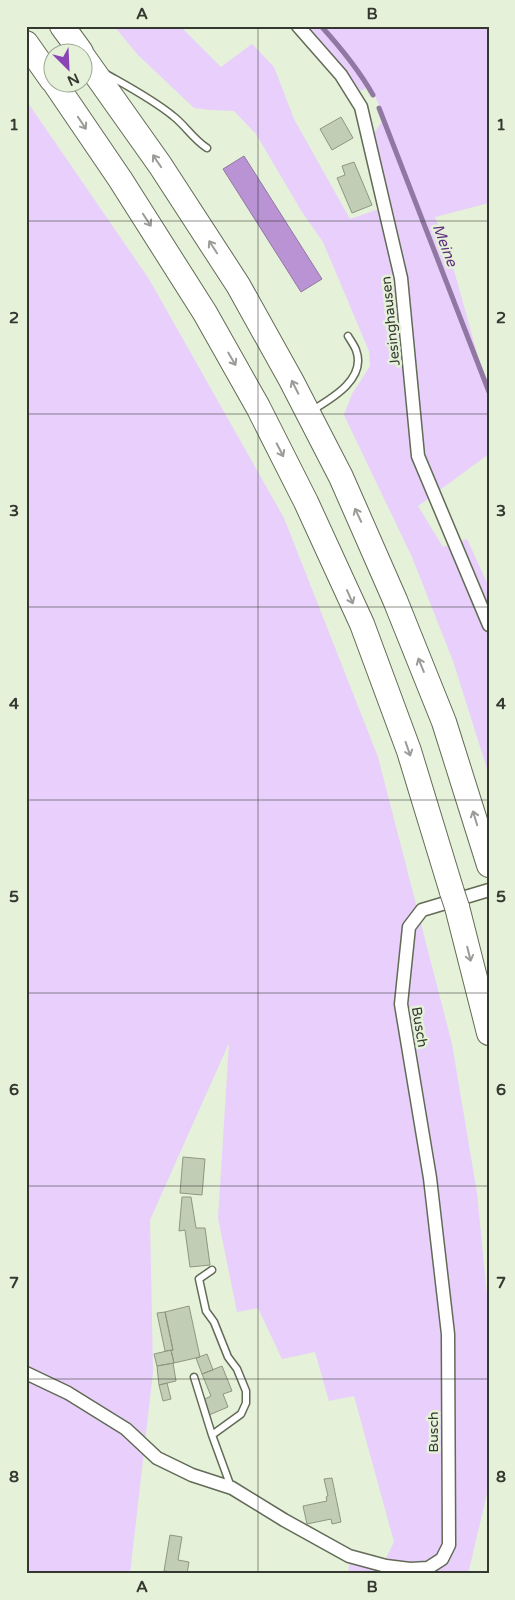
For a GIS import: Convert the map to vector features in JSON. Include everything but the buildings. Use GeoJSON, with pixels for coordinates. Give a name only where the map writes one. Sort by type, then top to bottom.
{"type":"FeatureCollection","features":[{"type":"Feature","properties":{"kind":"highway"},"geometry":{"type":"LineString","coordinates":[[62,26],[73,42]]}},
{"type":"Feature","properties":{"kind":"highway"},"geometry":{"type":"LineString","coordinates":[[26,43],[42,66]]}},
{"type":"Feature","properties":{"kind":"highway"},"geometry":{"type":"LineString","coordinates":[[92,68],[155,158],[238,285],[341,478],[395,600],[444,722],[489,865]]}},
{"type":"Feature","properties":{"kind":"highway"},"geometry":{"type":"LineString","coordinates":[[60,92],[120,179],[205,313],[258,407],[306,502],[362,624],[409,751],[455,899],[489,1033]]}},
{"type":"Feature","properties":{"kind":"street","name":"Jesinghausen"},"geometry":{"type":"LineString","coordinates":[[298,26],[341,75],[361,107],[401,278],[418,456],[489,625]]}},
{"type":"Feature","properties":{"kind":"street","name":"Busch"},"geometry":{"type":"LineString","coordinates":[[26,1373],[68,1393],[126,1429],[157,1458],[192,1475],[232,1488],[284,1520],[349,1556],[386,1566],[410,1569],[428,1568],[442,1559],[449,1545],[448,1334],[430,1178],[401,1004],[409,927],[416,916],[422,910],[489,890]]}},
{"type":"Feature","properties":{"kind":"lane"},"geometry":{"type":"LineString","coordinates":[[92,62],[163,108],[207,148]]}},
{"type":"Feature","properties":{"kind":"lane"},"geometry":{"type":"LineString","coordinates":[[308,413],[350,382],[357,366],[358,356],[348,336]]}},
{"type":"Feature","properties":{"kind":"lane"},"geometry":{"type":"LineString","coordinates":[[212,1270],[199,1279],[206,1311],[214,1322],[228,1357],[237,1369],[246,1391],[246,1403],[242,1414],[212,1435]]}},
{"type":"Feature","properties":{"kind":"lane"},"geometry":{"type":"LineString","coordinates":[[194,1377],[212,1435],[232,1488]]}},
{"type":"Feature","properties":{"kind":"shaded area"},"geometry":{"type":"Polygon","coordinates":[[[114,26],[180,26],[221,67],[252,44],[274,67],[294,119],[350,219],[382,208],[388,194],[373,135],[385,117],[370,86],[361,91],[308,26],[489,26],[489,203],[435,217],[450,256],[489,396],[489,454],[418,506],[443,547],[467,539],[489,587],[489,775],[453,661],[412,557],[344,415],[352,394],[370,366],[369,351],[323,242],[302,212],[256,134],[234,111],[194,108],[138,55],[114,26]]]}},
{"type":"Feature","properties":{"kind":"shaded area"},"geometry":{"type":"Polygon","coordinates":[[[26,100],[149,279],[284,518],[378,757],[452,1044],[477,1193],[489,1316],[489,1485],[468,1574],[348,1574],[351,1554],[383,1564],[394,1542],[354,1396],[329,1401],[315,1352],[282,1359],[258,1308],[237,1312],[218,1218],[229,1043],[150,1220],[153,1372],[130,1574],[26,1574],[26,100]]]}},
{"type":"Feature","properties":{"kind":"shaded area"},"geometry":{"type":"Polygon","coordinates":[[[244,156],[322,279],[301,292],[223,169],[244,156]]]}},
{"type":"Feature","properties":{"kind":"waterway","name":"Meine"},"geometry":{"type":"LineString","coordinates":[[321,26],[349,59],[373,95]]}},
{"type":"Feature","properties":{"kind":"waterway","name":"Meine"},"geometry":{"type":"LineString","coordinates":[[379,108],[489,392]]}}]}
